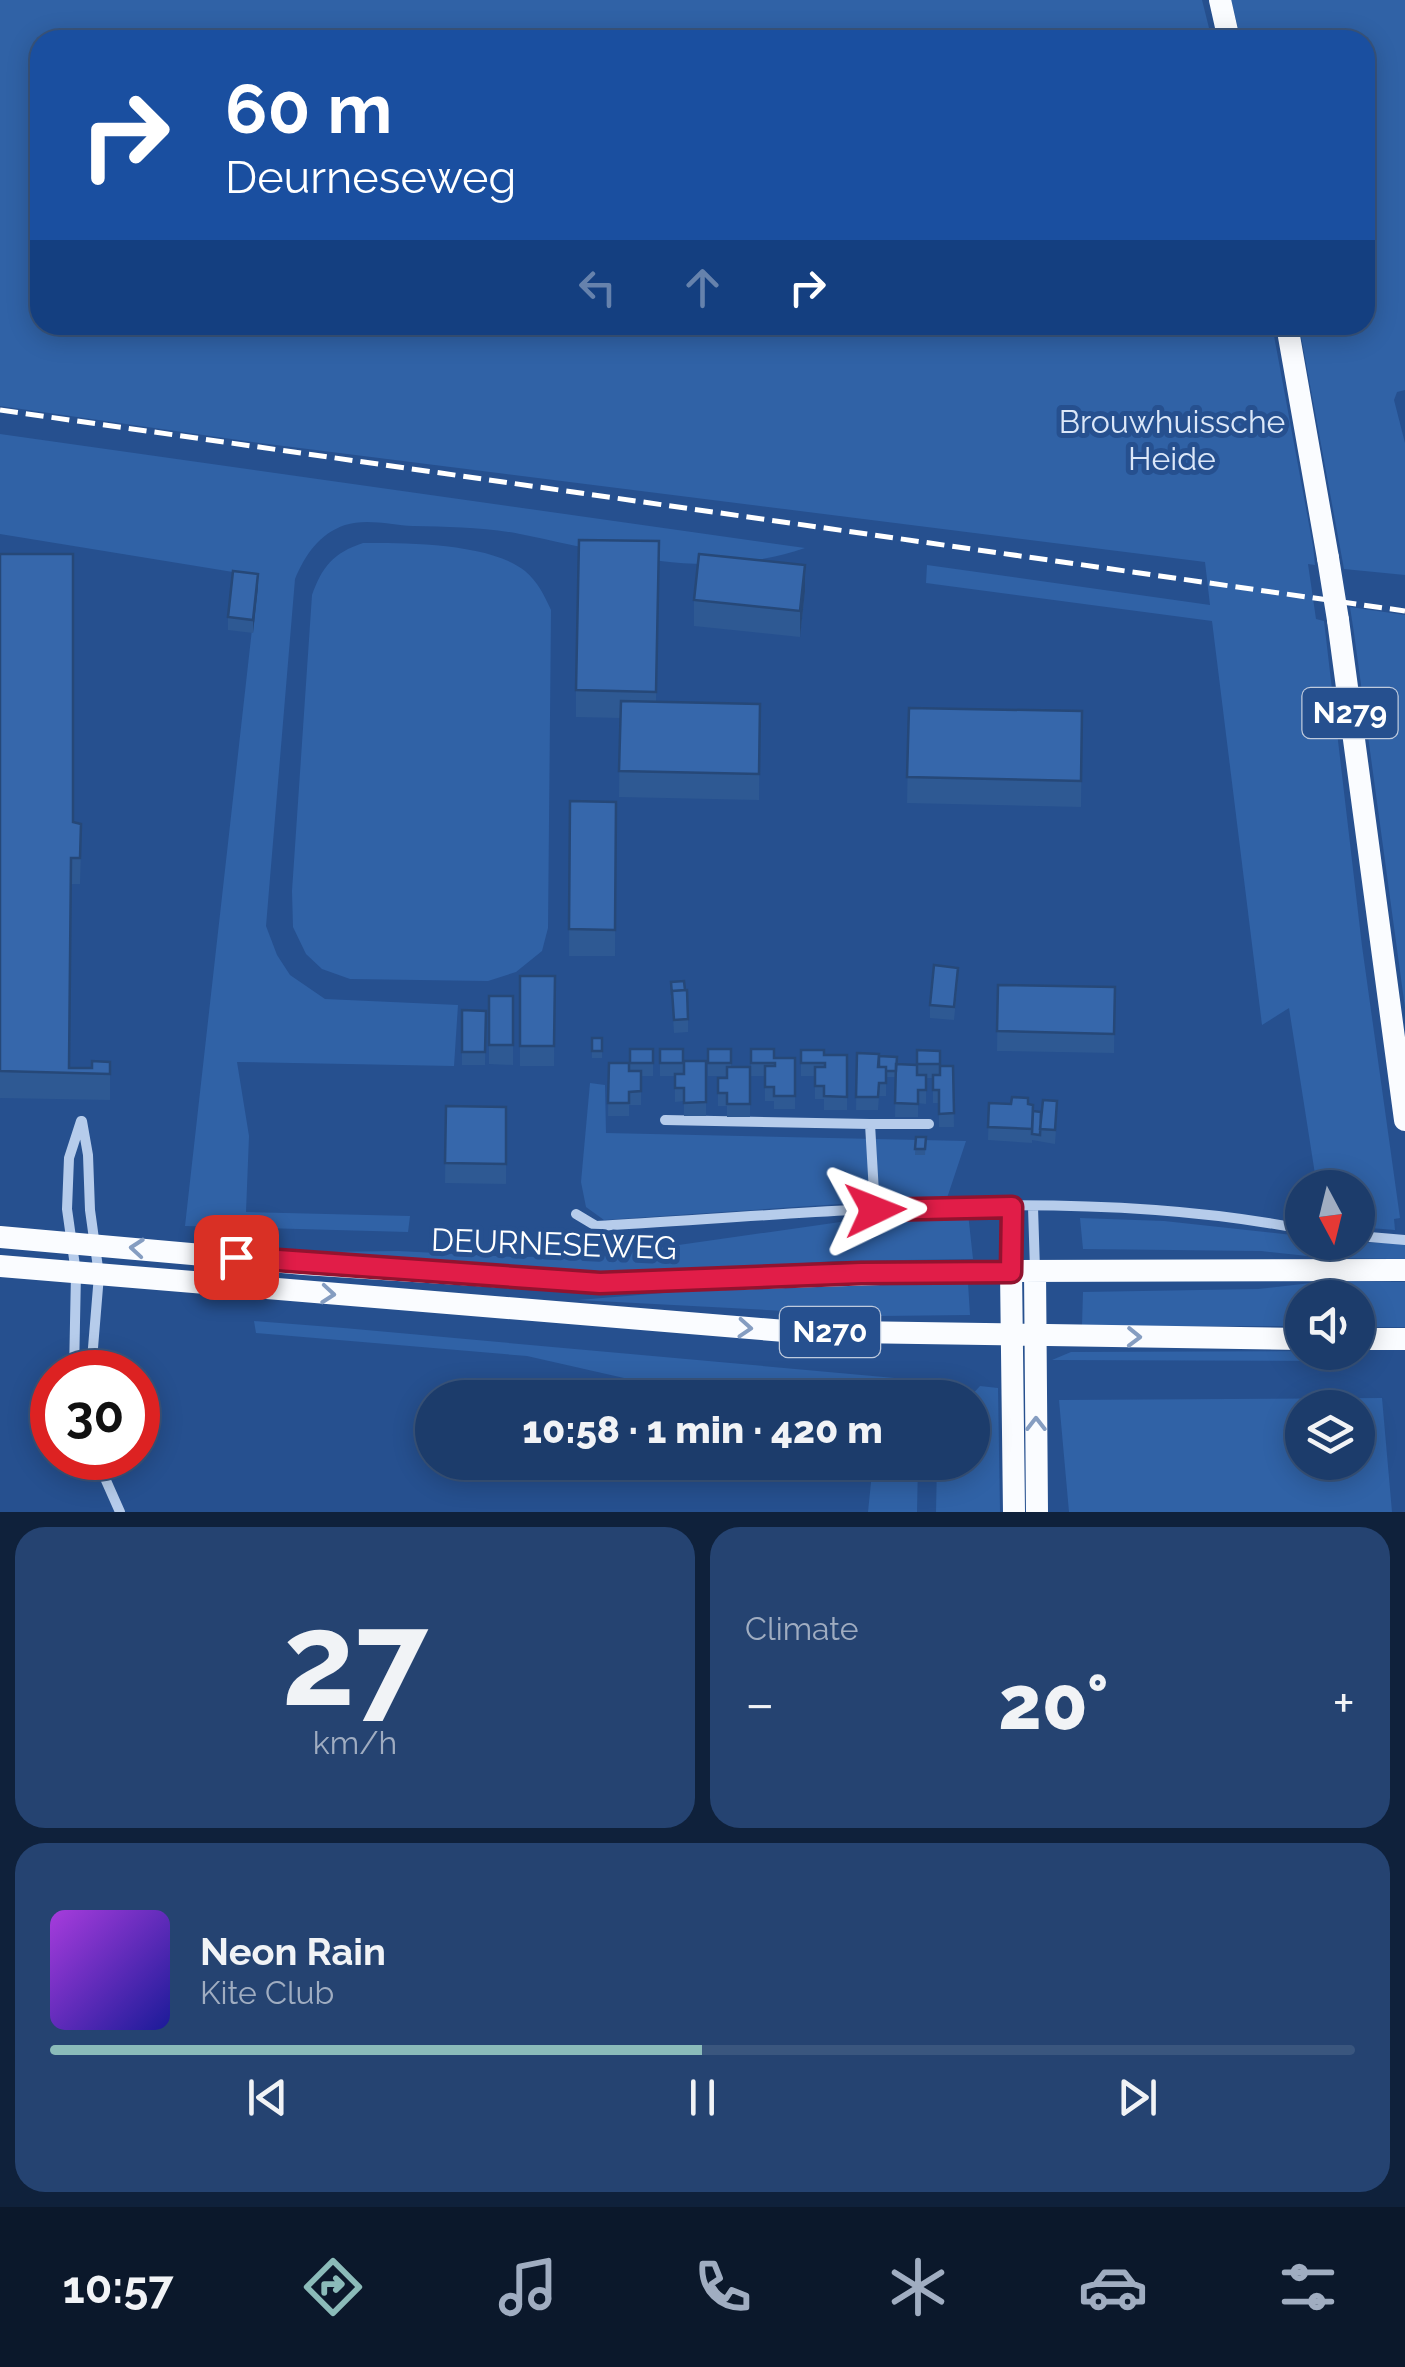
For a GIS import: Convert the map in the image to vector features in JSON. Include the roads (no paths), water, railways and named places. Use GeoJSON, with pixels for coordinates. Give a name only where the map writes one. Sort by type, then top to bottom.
{"type":"FeatureCollection","features":[{"type":"Feature","properties":{"kind":"main road"},"geometry":{"type":"LineString","coordinates":[[1220,0],[1226,30]]}},
{"type":"Feature","properties":{"kind":"main road","name":"N279"},"geometry":{"type":"LineString","coordinates":[[1290,335],[1338,620],[1405,1120]]}},
{"type":"Feature","properties":{"kind":"main road","name":"DEURNESEWEG"},"geometry":{"type":"LineString","coordinates":[[0,1237],[323,1265],[600,1283],[861,1273],[1405,1270]]}},
{"type":"Feature","properties":{"kind":"main road","name":"DEURNESEWEG"},"geometry":{"type":"LineString","coordinates":[[0,1266],[785,1331],[1285,1338]]}},
{"type":"Feature","properties":{"kind":"main road"},"geometry":{"type":"LineString","coordinates":[[1035,1271],[1037,1512]]}},
{"type":"Feature","properties":{"kind":"main road"},"geometry":{"type":"LineString","coordinates":[[1011,1272],[1014,1512]]}},
{"type":"Feature","properties":{"kind":"main road"},"geometry":{"type":"LineString","coordinates":[[1375,1339],[1405,1340]]}},
{"type":"Feature","properties":{"kind":"street"},"geometry":{"type":"LineString","coordinates":[[77,1350],[87,1274],[96,1244],[82,1120],[69,1158],[69,1240],[87,1274],[91,1350]]}},
{"type":"Feature","properties":{"kind":"street"},"geometry":{"type":"LineString","coordinates":[[665,1120],[929,1124]]}},
{"type":"Feature","properties":{"kind":"street"},"geometry":{"type":"LineString","coordinates":[[870,1124],[875,1210]]}},
{"type":"Feature","properties":{"kind":"street"},"geometry":{"type":"LineString","coordinates":[[1011,1272],[1012,1207]]}},
{"type":"Feature","properties":{"kind":"street"},"geometry":{"type":"LineString","coordinates":[[1033,1207],[1035,1271]]}},
{"type":"Feature","properties":{"kind":"street","name":"DEURNESEWEG"},"geometry":{"type":"LineString","coordinates":[[576,1214],[596,1226],[875,1210],[1033,1207],[1173,1212],[1285,1226]]}},
{"type":"Feature","properties":{"kind":"street"},"geometry":{"type":"LineString","coordinates":[[1375,1237],[1405,1240]]}},
{"type":"Feature","properties":{"kind":"street"},"geometry":{"type":"LineString","coordinates":[[106,1480],[120,1512]]}},
{"type":"Feature","properties":{"kind":"railway"},"geometry":{"type":"LineString","coordinates":[[0,410],[1405,611]]}},
{"type":"Feature","properties":{"kind":"park label","name":"Brouwhuissche Heide"},"geometry":{"type":"Point","coordinates":[1172,440]}}]}
